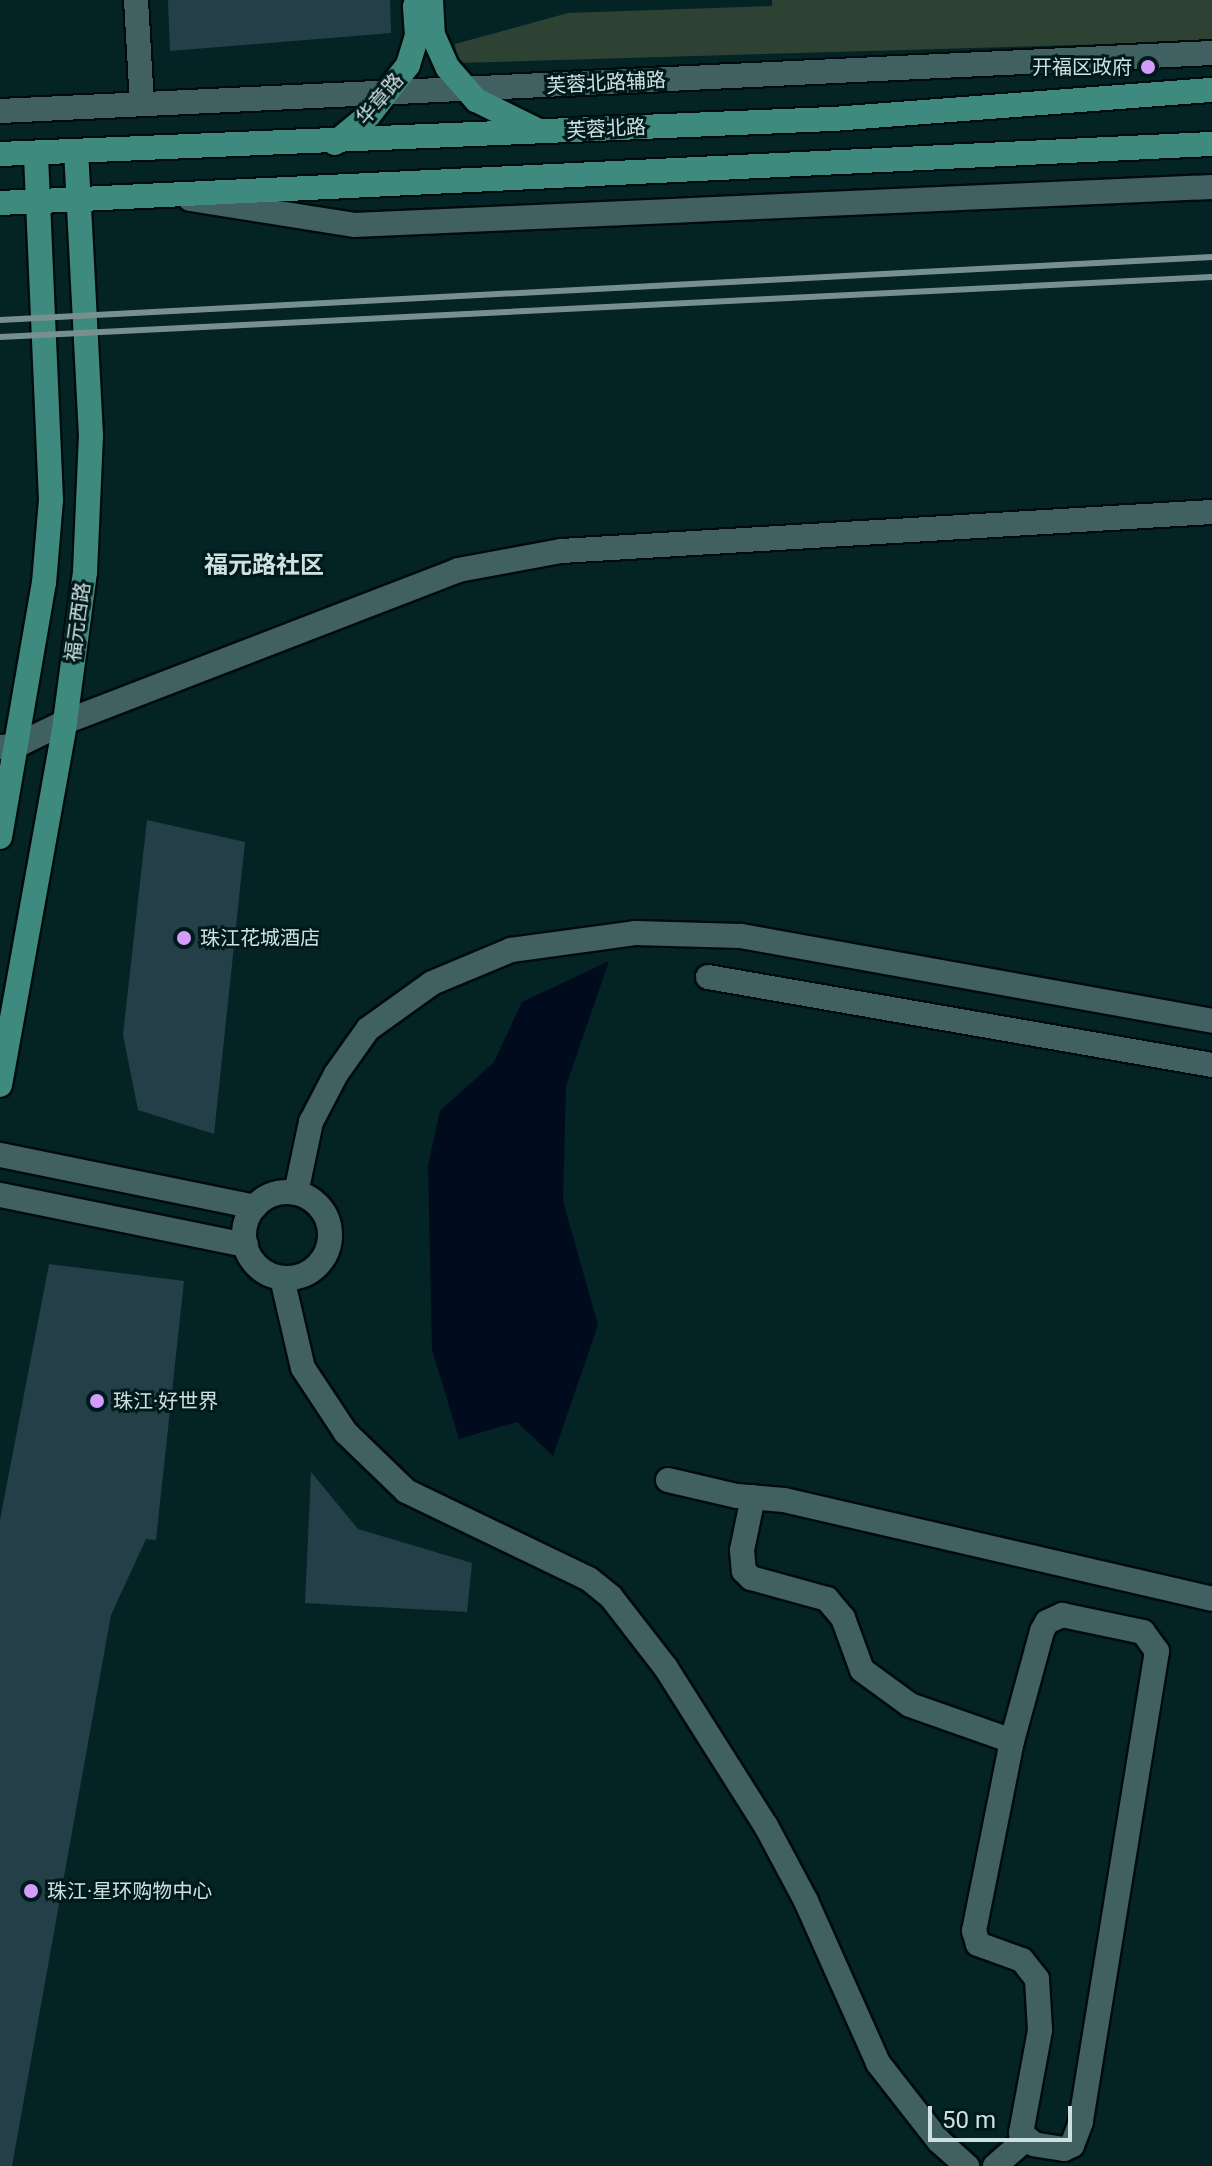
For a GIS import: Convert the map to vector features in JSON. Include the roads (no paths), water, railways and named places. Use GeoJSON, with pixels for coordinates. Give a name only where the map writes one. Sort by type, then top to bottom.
{"type":"FeatureCollection","features":[{"type":"Feature","properties":{"kind":"main road","name":"华章路"},"geometry":{"type":"LineString","coordinates":[[335,143],[388,94],[414,52],[415,0]]}},
{"type":"Feature","properties":{"kind":"main road"},"geometry":{"type":"LineString","coordinates":[[431,0],[440,58],[466,90],[485,107],[543,132]]}},
{"type":"Feature","properties":{"kind":"main road","name":"芙蓉北路"},"geometry":{"type":"LineString","coordinates":[[0,154],[335,143],[925,113],[1212,90]]}},
{"type":"Feature","properties":{"kind":"main road"},"geometry":{"type":"LineString","coordinates":[[0,203],[1212,144]]}},
{"type":"Feature","properties":{"kind":"main road","name":"福元西路"},"geometry":{"type":"LineString","coordinates":[[0,1085],[65,722],[85,572],[90,482],[76,152]]}},
{"type":"Feature","properties":{"kind":"main road","name":"福元西路"},"geometry":{"type":"LineString","coordinates":[[0,837],[8,747],[44,583],[51,500],[36,153]]}},
{"type":"Feature","properties":{"kind":"street"},"geometry":{"type":"LineString","coordinates":[[136,0],[142,104]]}},
{"type":"Feature","properties":{"kind":"street","name":"芙蓉北路辅路"},"geometry":{"type":"LineString","coordinates":[[0,111],[1212,53]]}},
{"type":"Feature","properties":{"kind":"street"},"geometry":{"type":"LineString","coordinates":[[168,196],[354,225],[1212,187]]}},
{"type":"Feature","properties":{"kind":"street"},"geometry":{"type":"LineString","coordinates":[[8,747],[65,722],[458,570],[546,554],[1212,512]]}},
{"type":"Feature","properties":{"kind":"street"},"geometry":{"type":"LineString","coordinates":[[296,1193],[311,1122],[336,1074],[368,1029],[432,983],[511,950],[635,933],[741,936],[1212,1021]]}},
{"type":"Feature","properties":{"kind":"street"},"geometry":{"type":"LineString","coordinates":[[708,977],[1212,1065]]}},
{"type":"Feature","properties":{"kind":"street"},"geometry":{"type":"LineString","coordinates":[[0,1155],[255,1207]]}},
{"type":"Feature","properties":{"kind":"street"},"geometry":{"type":"LineString","coordinates":[[296,1193],[323,1211],[330,1243],[313,1270],[282,1278],[265,1273],[246,1245],[244,1232],[255,1207],[267,1198],[296,1193]]}},
{"type":"Feature","properties":{"kind":"street"},"geometry":{"type":"LineString","coordinates":[[0,1195],[246,1245]]}},
{"type":"Feature","properties":{"kind":"street"},"geometry":{"type":"LineString","coordinates":[[282,1278],[303,1368],[346,1433],[406,1491],[589,1579],[611,1597],[666,1668],[766,1826],[806,1901],[878,2063],[939,2141],[967,2166]]}},
{"type":"Feature","properties":{"kind":"street"},"geometry":{"type":"LineString","coordinates":[[668,1480],[1212,1599]]}},
{"type":"Feature","properties":{"kind":"street"},"geometry":{"type":"LineString","coordinates":[[753,1497],[742,1550],[744,1571],[751,1578],[827,1599],[843,1618],[862,1670],[910,1705],[1012,1741]]}},
{"type":"Feature","properties":{"kind":"street"},"geometry":{"type":"LineString","coordinates":[[1073,1616],[1143,1632],[1155,1641],[1157,1651],[1078,2135],[1064,2149],[1025,2140],[1020,2120],[1040,2030],[1037,1979],[1022,1960],[978,1944],[974,1931],[1012,1741],[1047,1622],[1073,1616]]}},
{"type":"Feature","properties":{"kind":"street"},"geometry":{"type":"LineString","coordinates":[[995,2166],[1025,2140]]}},
{"type":"Feature","properties":{"kind":"water"},"geometry":{"type":"Polygon","coordinates":[[[609,961],[566,1086],[563,1201],[598,1325],[553,1456],[517,1422],[459,1439],[432,1350],[428,1165],[440,1111],[494,1062],[522,1002],[609,961]]]}},
{"type":"Feature","properties":{"kind":"railway"},"geometry":{"type":"LineString","coordinates":[[0,320],[1212,257]]}},
{"type":"Feature","properties":{"kind":"railway"},"geometry":{"type":"LineString","coordinates":[[0,337],[1212,277]]}},
{"type":"Feature","properties":{"kind":"place","name":"开福区政府"},"geometry":{"type":"Point","coordinates":[1148,67]}},
{"type":"Feature","properties":{"kind":"place","name":"珠江花城酒店"},"geometry":{"type":"Point","coordinates":[184,938]}},
{"type":"Feature","properties":{"kind":"place","name":"珠江·好世界"},"geometry":{"type":"Point","coordinates":[97,1401]}},
{"type":"Feature","properties":{"kind":"place","name":"珠江·星环购物中心"},"geometry":{"type":"Point","coordinates":[31,1891]}},
{"type":"Feature","properties":{"kind":"district","name":"福元路社区"},"geometry":{"type":"Point","coordinates":[264,566]}}]}
